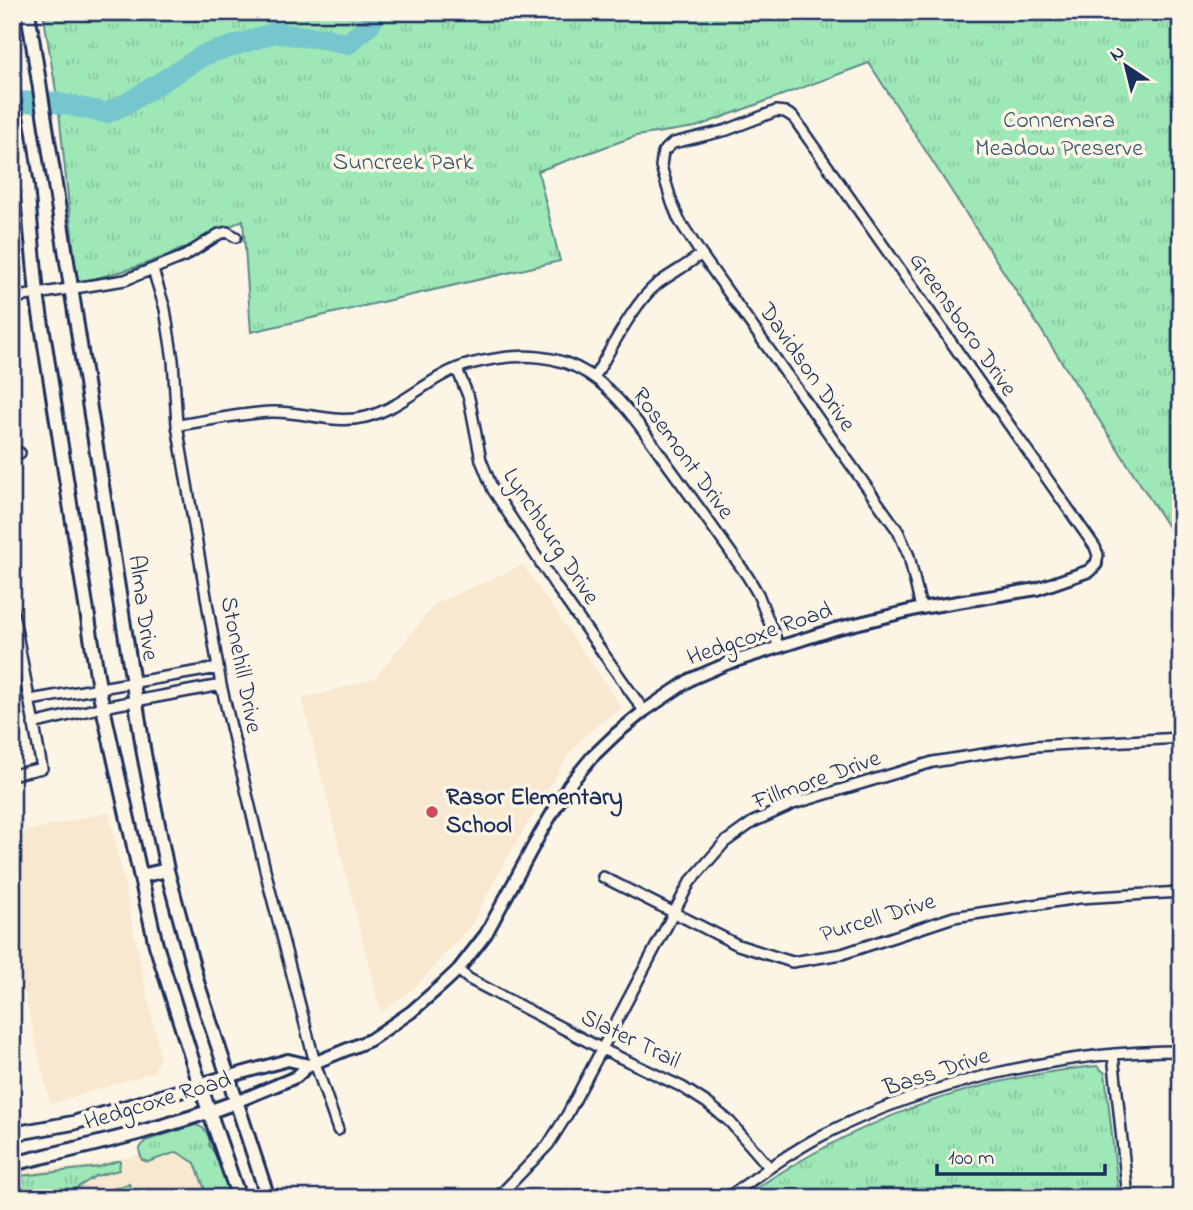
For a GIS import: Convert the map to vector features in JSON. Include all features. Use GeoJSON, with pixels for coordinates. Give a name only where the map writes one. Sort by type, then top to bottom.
{"type":"FeatureCollection","features":[{"type":"Feature","properties":{"kind":"main road","name":"Alma Drive"},"geometry":{"type":"LineString","coordinates":[[28,15],[131,684],[167,870],[201,996],[268,1198]]}},
{"type":"Feature","properties":{"kind":"main road"},"geometry":{"type":"LineString","coordinates":[[12,90],[27,186],[37,294],[103,707],[156,945],[239,1198]]}},
{"type":"Feature","properties":{"kind":"main road"},"geometry":{"type":"LineString","coordinates":[[141,876],[167,870]]}},
{"type":"Feature","properties":{"kind":"main road","name":"Hedgcoxe Road"},"geometry":{"type":"LineString","coordinates":[[12,1135],[74,1123],[227,1077]]}},
{"type":"Feature","properties":{"kind":"main road","name":"Hedgcoxe Road"},"geometry":{"type":"LineString","coordinates":[[12,1164],[92,1145],[236,1101]]}},
{"type":"Feature","properties":{"kind":"street","name":"Davidson Drive"},"geometry":{"type":"LineString","coordinates":[[785,111],[776,111],[727,130],[673,143],[663,152],[661,166],[679,220],[701,254],[898,531],[912,565],[921,608]]}},
{"type":"Feature","properties":{"kind":"street","name":"Greensboro Drive"},"geometry":{"type":"LineString","coordinates":[[785,111],[801,128],[1095,547],[1098,555],[1096,564]]}},
{"type":"Feature","properties":{"kind":"street"},"geometry":{"type":"LineString","coordinates":[[12,298],[125,280],[185,256],[219,234],[227,232],[236,237]]}},
{"type":"Feature","properties":{"kind":"street"},"geometry":{"type":"LineString","coordinates":[[595,376],[638,307],[655,286],[701,254]]}},
{"type":"Feature","properties":{"kind":"street","name":"Stonehill Drive"},"geometry":{"type":"LineString","coordinates":[[153,270],[165,309],[177,425],[221,685],[312,1064],[338,1130]]}},
{"type":"Feature","properties":{"kind":"street","name":"Rosemont Drive"},"geometry":{"type":"LineString","coordinates":[[177,425],[271,412],[335,420],[367,416],[395,406],[435,379],[485,361],[540,358],[575,366],[595,376],[630,411],[748,577],[758,594],[779,647]]}},
{"type":"Feature","properties":{"kind":"street","name":"Lynchburg Drive"},"geometry":{"type":"LineString","coordinates":[[457,369],[469,398],[481,460],[493,490],[557,588],[644,711]]}},
{"type":"Feature","properties":{"kind":"street","name":"Hedgcoxe Road"},"geometry":{"type":"LineString","coordinates":[[236,1101],[296,1077],[312,1064],[370,1040],[411,1012],[458,970],[486,934],[569,785],[592,757],[644,711],[691,679],[726,664],[835,629],[921,608],[1037,589],[1089,570],[1096,564]]}},
{"type":"Feature","properties":{"kind":"street"},"geometry":{"type":"LineString","coordinates":[[12,607],[42,768],[12,775]]}},
{"type":"Feature","properties":{"kind":"street"},"geometry":{"type":"LineString","coordinates":[[30,700],[218,668]]}},
{"type":"Feature","properties":{"kind":"street"},"geometry":{"type":"LineString","coordinates":[[33,723],[221,685]]}},
{"type":"Feature","properties":{"kind":"street","name":"Fillmore Drive"},"geometry":{"type":"LineString","coordinates":[[497,1198],[548,1146],[567,1115],[690,882],[725,842],[753,822],[793,804],[933,762],[1009,748],[1181,738]]}},
{"type":"Feature","properties":{"kind":"street","name":"Purcell Drive"},"geometry":{"type":"LineString","coordinates":[[603,877],[738,945],[792,962],[842,954],[954,917],[1079,898],[1181,892]]}},
{"type":"Feature","properties":{"kind":"street","name":"Slater Trail"},"geometry":{"type":"LineString","coordinates":[[458,970],[469,979],[602,1049],[682,1087],[730,1122],[769,1167]]}},
{"type":"Feature","properties":{"kind":"street","name":"Bass Drive"},"geometry":{"type":"LineString","coordinates":[[727,1198],[769,1167],[821,1136],[927,1093],[989,1074],[1138,1051],[1181,1051]]}},
{"type":"Feature","properties":{"kind":"street"},"geometry":{"type":"LineString","coordinates":[[1113,1054],[1128,1198]]}},
{"type":"Feature","properties":{"kind":"street","name":"Hedgcoxe Road"},"geometry":{"type":"LineString","coordinates":[[227,1077],[288,1060],[312,1064]]}},
{"type":"Feature","properties":{"kind":"shaded area","name":"Rasor Elementary School"},"geometry":{"type":"Polygon","coordinates":[[[523,565],[622,708],[588,732],[569,754],[500,870],[473,923],[415,987],[381,1013],[302,699],[375,678],[436,603],[523,565]]]}},
{"type":"Feature","properties":{"kind":"shaded area"},"geometry":{"type":"Polygon","coordinates":[[[109,812],[160,1056],[154,1072],[50,1104],[12,939],[12,835],[109,812]]]}},
{"type":"Feature","properties":{"kind":"shaded area"},"geometry":{"type":"Polygon","coordinates":[[[168,1150],[190,1152],[215,1198],[12,1198],[12,1172],[84,1166],[168,1150]]]}},
{"type":"Feature","properties":{"kind":"green space"},"geometry":{"type":"Polygon","coordinates":[[[43,12],[1181,12],[1181,547],[869,63],[696,127],[636,136],[538,171],[560,261],[251,332],[243,220],[142,265],[77,282],[58,103],[43,12]]]}},
{"type":"Feature","properties":{"kind":"green space"},"geometry":{"type":"Polygon","coordinates":[[[1097,1066],[1105,1073],[1119,1198],[742,1198],[825,1147],[911,1108],[1002,1081],[1097,1066]]]}},
{"type":"Feature","properties":{"kind":"green space"},"geometry":{"type":"Polygon","coordinates":[[[195,1125],[204,1129],[208,1136],[209,1145],[217,1157],[229,1192],[228,1198],[208,1198],[195,1163],[177,1152],[148,1162],[142,1160],[139,1150],[145,1141],[195,1125]]]}},
{"type":"Feature","properties":{"kind":"green space"},"geometry":{"type":"Polygon","coordinates":[[[120,1161],[119,1170],[96,1176],[60,1198],[18,1197],[16,1179],[20,1176],[99,1167],[120,1161]]]}},
{"type":"Feature","properties":{"kind":"green space"},"geometry":{"type":"Polygon","coordinates":[[[129,1184],[136,1198],[86,1198],[87,1197],[129,1184]]]}},
{"type":"Feature","properties":{"kind":"waterway"},"geometry":{"type":"LineString","coordinates":[[12,102],[52,102],[107,113],[204,55],[274,33],[348,44],[371,23],[375,12]]}},
{"type":"Feature","properties":{"kind":"place","name":"Rasor Elementary School"},"geometry":{"type":"Point","coordinates":[432,812]}},
{"type":"Feature","properties":{"kind":"park label","name":"Connemara Meadow Preserve"},"geometry":{"type":"Point","coordinates":[1059,135]}},
{"type":"Feature","properties":{"kind":"park label","name":"Suncreek Park"},"geometry":{"type":"Point","coordinates":[403,163]}}]}
